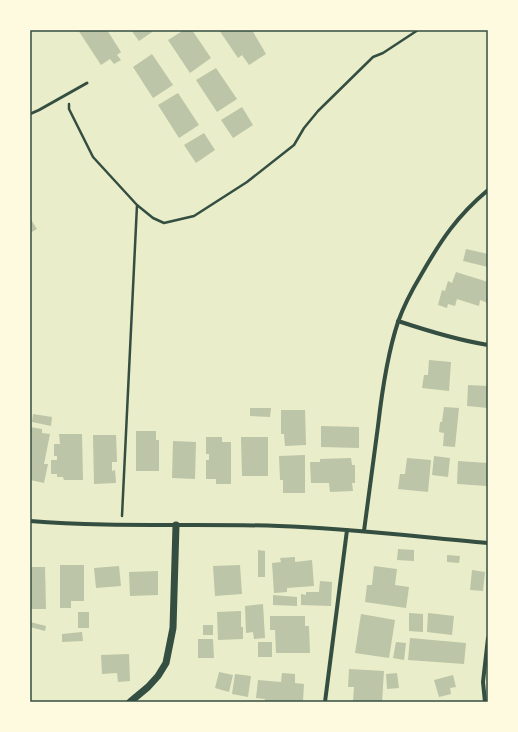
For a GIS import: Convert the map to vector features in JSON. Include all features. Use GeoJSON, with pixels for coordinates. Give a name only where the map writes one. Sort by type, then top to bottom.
{"type":"FeatureCollection","features":[{"type":"Feature","properties":{"kind":"street"},"geometry":{"type":"LineString","coordinates":[[364,531],[382,398],[391,347],[398,321],[408,297],[433,254],[451,227],[472,203],[488,190]]}},
{"type":"Feature","properties":{"kind":"street"},"geometry":{"type":"LineString","coordinates":[[398,321],[428,332],[472,343],[488,345]]}},
{"type":"Feature","properties":{"kind":"street"},"geometry":{"type":"LineString","coordinates":[[30,521],[51,523],[278,526],[364,531],[488,543]]}},
{"type":"Feature","properties":{"kind":"street"},"geometry":{"type":"LineString","coordinates":[[130,702],[141,695],[158,676],[166,663],[173,628],[176,525]]}},
{"type":"Feature","properties":{"kind":"street"},"geometry":{"type":"LineString","coordinates":[[325,702],[347,530]]}},
{"type":"Feature","properties":{"kind":"street"},"geometry":{"type":"LineString","coordinates":[[485,702],[483,682],[488,638]]}},
{"type":"Feature","properties":{"kind":"lane"},"geometry":{"type":"LineString","coordinates":[[30,114],[87,83]]}},
{"type":"Feature","properties":{"kind":"path"},"geometry":{"type":"LineString","coordinates":[[71,93],[69,109],[93,157],[137,205],[153,218],[164,223],[194,216],[247,182],[294,145],[304,128],[318,111],[373,57],[384,53],[418,30]]}},
{"type":"Feature","properties":{"kind":"path"},"geometry":{"type":"LineString","coordinates":[[122,524],[137,205]]}},
{"type":"Feature","properties":{"kind":"building"},"geometry":{"type":"Polygon","coordinates":[[[78,30],[107,30],[121,52],[117,55],[121,60],[114,64],[110,59],[101,65],[78,30]]]}},
{"type":"Feature","properties":{"kind":"building"},"geometry":{"type":"Polygon","coordinates":[[[131,30],[155,30],[139,41],[131,30]]]}},
{"type":"Feature","properties":{"kind":"building"},"geometry":{"type":"Polygon","coordinates":[[[184,30],[192,30],[211,58],[190,73],[168,40],[184,30]]]}},
{"type":"Feature","properties":{"kind":"building"},"geometry":{"type":"Polygon","coordinates":[[[219,30],[252,30],[266,54],[249,65],[242,55],[238,58],[219,30]]]}},
{"type":"Feature","properties":{"kind":"building"},"geometry":{"type":"Polygon","coordinates":[[[152,54],[173,85],[153,98],[133,67],[152,54]]]}},
{"type":"Feature","properties":{"kind":"building"},"geometry":{"type":"Polygon","coordinates":[[[216,68],[237,99],[217,112],[196,80],[216,68]]]}},
{"type":"Feature","properties":{"kind":"building"},"geometry":{"type":"Polygon","coordinates":[[[178,93],[199,125],[179,138],[158,105],[178,93]]]}},
{"type":"Feature","properties":{"kind":"building"},"geometry":{"type":"Polygon","coordinates":[[[242,107],[253,125],[233,138],[221,120],[242,107]]]}},
{"type":"Feature","properties":{"kind":"building"},"geometry":{"type":"Polygon","coordinates":[[[204,133],[215,150],[196,163],[184,145],[204,133]]]}},
{"type":"Feature","properties":{"kind":"building"},"geometry":{"type":"Polygon","coordinates":[[[30,218],[37,229],[30,233],[30,218]]]}},
{"type":"Feature","properties":{"kind":"building"},"geometry":{"type":"Polygon","coordinates":[[[466,249],[488,254],[488,267],[463,261],[466,249]]]}},
{"type":"Feature","properties":{"kind":"building"},"geometry":{"type":"Polygon","coordinates":[[[456,272],[488,282],[488,303],[480,300],[479,306],[457,299],[455,306],[448,304],[447,308],[438,305],[442,290],[445,291],[448,281],[452,283],[456,272]]]}},
{"type":"Feature","properties":{"kind":"building"},"geometry":{"type":"Polygon","coordinates":[[[429,360],[451,362],[449,391],[422,388],[424,375],[428,375],[429,360]]]}},
{"type":"Feature","properties":{"kind":"building"},"geometry":{"type":"Polygon","coordinates":[[[468,385],[488,386],[488,408],[467,406],[468,385]]]}},
{"type":"Feature","properties":{"kind":"building"},"geometry":{"type":"Polygon","coordinates":[[[444,407],[459,408],[455,447],[443,446],[444,433],[439,432],[444,407]]]}},
{"type":"Feature","properties":{"kind":"building"},"geometry":{"type":"Polygon","coordinates":[[[250,408],[271,408],[270,417],[250,416],[250,408]]]}},
{"type":"Feature","properties":{"kind":"building"},"geometry":{"type":"Polygon","coordinates":[[[281,410],[305,410],[306,445],[285,446],[284,434],[281,434],[281,410]]]}},
{"type":"Feature","properties":{"kind":"building"},"geometry":{"type":"Polygon","coordinates":[[[33,414],[52,417],[51,426],[32,422],[33,414]]]}},
{"type":"Feature","properties":{"kind":"building"},"geometry":{"type":"Polygon","coordinates":[[[321,426],[359,427],[359,448],[321,447],[321,426]]]}},
{"type":"Feature","properties":{"kind":"building"},"geometry":{"type":"Polygon","coordinates":[[[30,427],[42,429],[42,433],[50,434],[44,464],[48,464],[44,483],[30,480],[30,427]]]}},
{"type":"Feature","properties":{"kind":"building"},"geometry":{"type":"Polygon","coordinates":[[[136,431],[156,431],[156,440],[159,440],[159,471],[136,471],[136,431]]]}},
{"type":"Feature","properties":{"kind":"building"},"geometry":{"type":"Polygon","coordinates":[[[59,434],[82,434],[83,480],[64,480],[63,477],[57,477],[57,474],[51,474],[51,460],[57,460],[57,456],[54,456],[54,444],[60,444],[59,434]]]}},
{"type":"Feature","properties":{"kind":"building"},"geometry":{"type":"Polygon","coordinates":[[[93,435],[116,435],[117,462],[112,462],[112,471],[115,470],[116,483],[94,484],[93,435]]]}},
{"type":"Feature","properties":{"kind":"building"},"geometry":{"type":"Polygon","coordinates":[[[206,437],[222,437],[222,442],[231,442],[231,484],[216,484],[216,479],[206,479],[206,460],[209,460],[209,454],[206,454],[206,437]]]}},
{"type":"Feature","properties":{"kind":"building"},"geometry":{"type":"Polygon","coordinates":[[[241,437],[268,437],[268,476],[242,476],[241,437]]]}},
{"type":"Feature","properties":{"kind":"building"},"geometry":{"type":"Polygon","coordinates":[[[173,441],[196,442],[195,479],[172,478],[173,441]]]}},
{"type":"Feature","properties":{"kind":"building"},"geometry":{"type":"Polygon","coordinates":[[[305,455],[305,493],[283,493],[283,480],[280,480],[279,456],[305,455]]]}},
{"type":"Feature","properties":{"kind":"building"},"geometry":{"type":"Polygon","coordinates":[[[434,456],[450,458],[448,477],[432,475],[434,456]]]}},
{"type":"Feature","properties":{"kind":"building"},"geometry":{"type":"Polygon","coordinates":[[[351,458],[352,465],[355,465],[355,483],[352,483],[353,491],[330,492],[329,483],[311,483],[310,462],[320,462],[320,459],[351,458]]]}},
{"type":"Feature","properties":{"kind":"building"},"geometry":{"type":"Polygon","coordinates":[[[407,458],[431,460],[428,492],[398,489],[400,474],[405,474],[407,458]]]}},
{"type":"Feature","properties":{"kind":"building"},"geometry":{"type":"Polygon","coordinates":[[[458,461],[488,463],[487,486],[457,484],[458,461]]]}},
{"type":"Feature","properties":{"kind":"building"},"geometry":{"type":"Polygon","coordinates":[[[398,549],[414,550],[414,561],[397,560],[398,549]]]}},
{"type":"Feature","properties":{"kind":"building"},"geometry":{"type":"Polygon","coordinates":[[[258,550],[265,551],[265,577],[258,577],[258,550]]]}},
{"type":"Feature","properties":{"kind":"building"},"geometry":{"type":"Polygon","coordinates":[[[447,555],[460,556],[459,563],[447,562],[447,555]]]}},
{"type":"Feature","properties":{"kind":"building"},"geometry":{"type":"Polygon","coordinates":[[[295,557],[295,562],[312,560],[314,586],[287,588],[287,592],[274,593],[272,563],[281,562],[280,558],[295,557]]]}},
{"type":"Feature","properties":{"kind":"building"},"geometry":{"type":"Polygon","coordinates":[[[60,565],[84,565],[84,601],[71,601],[71,608],[60,608],[60,565]]]}},
{"type":"Feature","properties":{"kind":"building"},"geometry":{"type":"Polygon","coordinates":[[[240,565],[242,594],[215,596],[213,566],[240,565]]]}},
{"type":"Feature","properties":{"kind":"building"},"geometry":{"type":"Polygon","coordinates":[[[119,566],[121,586],[96,588],[94,568],[119,566]]]}},
{"type":"Feature","properties":{"kind":"building"},"geometry":{"type":"Polygon","coordinates":[[[374,566],[397,569],[395,585],[409,587],[406,608],[365,602],[367,585],[372,585],[374,566]]]}},
{"type":"Feature","properties":{"kind":"building"},"geometry":{"type":"Polygon","coordinates":[[[30,567],[45,567],[46,609],[30,609],[30,567]]]}},
{"type":"Feature","properties":{"kind":"building"},"geometry":{"type":"Polygon","coordinates":[[[472,570],[485,572],[483,591],[470,590],[472,570]]]}},
{"type":"Feature","properties":{"kind":"building"},"geometry":{"type":"Polygon","coordinates":[[[158,571],[158,595],[130,596],[129,572],[158,571]]]}},
{"type":"Feature","properties":{"kind":"building"},"geometry":{"type":"Polygon","coordinates":[[[320,581],[332,582],[331,606],[301,605],[301,594],[306,595],[306,592],[319,592],[320,581]]]}},
{"type":"Feature","properties":{"kind":"building"},"geometry":{"type":"Polygon","coordinates":[[[273,595],[297,597],[297,606],[273,605],[273,595]]]}},
{"type":"Feature","properties":{"kind":"building"},"geometry":{"type":"Polygon","coordinates":[[[263,604],[265,638],[254,639],[253,632],[246,633],[245,606],[263,604]]]}},
{"type":"Feature","properties":{"kind":"building"},"geometry":{"type":"Polygon","coordinates":[[[241,611],[243,639],[218,640],[217,612],[241,611]]]}},
{"type":"Feature","properties":{"kind":"building"},"geometry":{"type":"Polygon","coordinates":[[[78,612],[89,612],[89,628],[78,628],[78,612]]]}},
{"type":"Feature","properties":{"kind":"building"},"geometry":{"type":"Polygon","coordinates":[[[409,613],[423,614],[423,632],[409,631],[409,613]]]}},
{"type":"Feature","properties":{"kind":"building"},"geometry":{"type":"Polygon","coordinates":[[[428,613],[454,616],[452,635],[427,632],[428,613]]]}},
{"type":"Feature","properties":{"kind":"building"},"geometry":{"type":"Polygon","coordinates":[[[361,614],[395,620],[389,658],[355,653],[361,614]]]}},
{"type":"Feature","properties":{"kind":"building"},"geometry":{"type":"Polygon","coordinates":[[[270,616],[305,616],[305,626],[309,626],[310,653],[276,653],[275,630],[270,630],[270,616]]]}},
{"type":"Feature","properties":{"kind":"building"},"geometry":{"type":"Polygon","coordinates":[[[30,622],[46,626],[45,631],[30,627],[30,622]]]}},
{"type":"Feature","properties":{"kind":"building"},"geometry":{"type":"Polygon","coordinates":[[[203,625],[213,625],[213,635],[203,635],[203,625]]]}},
{"type":"Feature","properties":{"kind":"building"},"geometry":{"type":"Polygon","coordinates":[[[82,632],[83,641],[62,642],[62,634],[82,632]]]}},
{"type":"Feature","properties":{"kind":"building"},"geometry":{"type":"Polygon","coordinates":[[[410,638],[466,643],[464,664],[408,660],[410,638]]]}},
{"type":"Feature","properties":{"kind":"building"},"geometry":{"type":"Polygon","coordinates":[[[198,639],[213,639],[214,658],[198,658],[198,639]]]}},
{"type":"Feature","properties":{"kind":"building"},"geometry":{"type":"Polygon","coordinates":[[[258,642],[272,642],[272,657],[258,657],[258,642]]]}},
{"type":"Feature","properties":{"kind":"building"},"geometry":{"type":"Polygon","coordinates":[[[396,642],[406,643],[404,660],[393,658],[396,642]]]}},
{"type":"Feature","properties":{"kind":"building"},"geometry":{"type":"Polygon","coordinates":[[[129,654],[130,681],[118,682],[117,673],[102,674],[101,655],[129,654]]]}},
{"type":"Feature","properties":{"kind":"building"},"geometry":{"type":"Polygon","coordinates":[[[349,669],[384,671],[382,702],[353,702],[354,687],[348,687],[349,669]]]}},
{"type":"Feature","properties":{"kind":"building"},"geometry":{"type":"Polygon","coordinates":[[[219,672],[233,675],[229,692],[215,688],[219,672]]]}},
{"type":"Feature","properties":{"kind":"building"},"geometry":{"type":"Polygon","coordinates":[[[282,673],[295,674],[295,683],[304,684],[303,702],[264,702],[265,699],[256,698],[258,680],[281,682],[282,673]]]}},
{"type":"Feature","properties":{"kind":"building"},"geometry":{"type":"Polygon","coordinates":[[[397,673],[399,688],[387,689],[386,674],[397,673]]]}},
{"type":"Feature","properties":{"kind":"building"},"geometry":{"type":"Polygon","coordinates":[[[235,674],[251,676],[248,697],[232,694],[235,674]]]}},
{"type":"Feature","properties":{"kind":"building"},"geometry":{"type":"Polygon","coordinates":[[[453,675],[456,687],[450,688],[451,694],[439,697],[434,680],[453,675]]]}}]}
